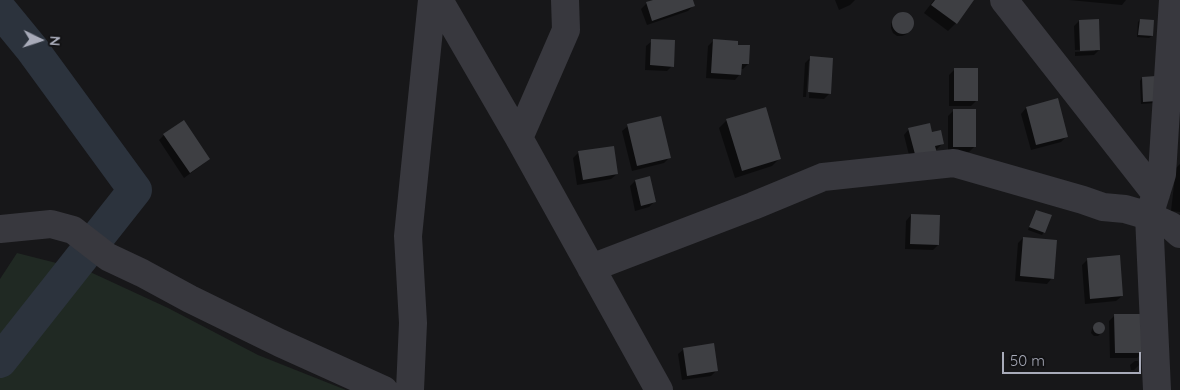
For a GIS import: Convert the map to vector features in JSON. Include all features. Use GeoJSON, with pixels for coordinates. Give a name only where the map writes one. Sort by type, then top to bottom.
{"type":"FeatureCollection","features":[{"type":"Feature","properties":{"kind":"street"},"geometry":{"type":"LineString","coordinates":[[410,390],[413,323],[408,236],[432,0]]}},
{"type":"Feature","properties":{"kind":"street"},"geometry":{"type":"LineString","coordinates":[[439,0],[519,138],[659,390]]}},
{"type":"Feature","properties":{"kind":"street"},"geometry":{"type":"LineString","coordinates":[[519,138],[566,30],[565,0]]}},
{"type":"Feature","properties":{"kind":"street"},"geometry":{"type":"LineString","coordinates":[[1004,0],[1152,205],[1180,234]]}},
{"type":"Feature","properties":{"kind":"street"},"geometry":{"type":"LineString","coordinates":[[1157,390],[1152,205],[1162,174],[1173,0]]}},
{"type":"Feature","properties":{"kind":"street"},"geometry":{"type":"LineString","coordinates":[[591,268],[824,177],[954,163],[1103,207],[1125,209],[1152,205]]}},
{"type":"Feature","properties":{"kind":"street"},"geometry":{"type":"LineString","coordinates":[[0,229],[51,224],[73,230],[108,257],[280,343],[384,390]]}},
{"type":"Feature","properties":{"kind":"shaded area"},"geometry":{"type":"Polygon","coordinates":[[[17,253],[88,271],[168,308],[258,355],[346,390],[0,390],[0,279],[17,253]]]}},
{"type":"Feature","properties":{"kind":"building"},"geometry":{"type":"Polygon","coordinates":[[[653,0],[693,0],[695,6],[652,21],[646,2],[653,0]]]}},
{"type":"Feature","properties":{"kind":"building"},"geometry":{"type":"Polygon","coordinates":[[[935,0],[974,0],[957,24],[931,5],[935,0]]]}},
{"type":"Feature","properties":{"kind":"building"},"geometry":{"type":"Polygon","coordinates":[[[903,12],[913,19],[914,23],[907,33],[903,34],[893,27],[892,23],[899,13],[903,12]]]}},
{"type":"Feature","properties":{"kind":"building"},"geometry":{"type":"Polygon","coordinates":[[[1099,19],[1100,50],[1080,51],[1079,20],[1099,19]]]}},
{"type":"Feature","properties":{"kind":"building"},"geometry":{"type":"Polygon","coordinates":[[[1140,19],[1154,20],[1153,36],[1138,35],[1140,19]]]}},
{"type":"Feature","properties":{"kind":"building"},"geometry":{"type":"Polygon","coordinates":[[[651,39],[675,40],[674,67],[650,65],[651,39]]]}},
{"type":"Feature","properties":{"kind":"building"},"geometry":{"type":"Polygon","coordinates":[[[713,39],[738,41],[738,45],[750,45],[749,64],[742,64],[741,75],[711,73],[713,39]]]}},
{"type":"Feature","properties":{"kind":"building"},"geometry":{"type":"Polygon","coordinates":[[[810,56],[833,58],[831,94],[808,92],[810,56]]]}},
{"type":"Feature","properties":{"kind":"building"},"geometry":{"type":"Polygon","coordinates":[[[954,68],[978,68],[978,101],[954,101],[954,68]]]}},
{"type":"Feature","properties":{"kind":"building"},"geometry":{"type":"Polygon","coordinates":[[[1156,76],[1157,101],[1143,102],[1142,77],[1156,76]]]}},
{"type":"Feature","properties":{"kind":"building"},"geometry":{"type":"Polygon","coordinates":[[[1058,98],[1068,137],[1036,145],[1026,107],[1058,98]]]}},
{"type":"Feature","properties":{"kind":"building"},"geometry":{"type":"Polygon","coordinates":[[[766,107],[781,159],[742,171],[726,119],[766,107]]]}},
{"type":"Feature","properties":{"kind":"building"},"geometry":{"type":"Polygon","coordinates":[[[953,109],[976,109],[976,147],[953,147],[953,109]]]}},
{"type":"Feature","properties":{"kind":"building"},"geometry":{"type":"Polygon","coordinates":[[[661,116],[671,158],[637,166],[627,124],[661,116]]]}},
{"type":"Feature","properties":{"kind":"building"},"geometry":{"type":"Polygon","coordinates":[[[184,120],[210,159],[190,173],[163,134],[184,120]]]}},
{"type":"Feature","properties":{"kind":"building"},"geometry":{"type":"Polygon","coordinates":[[[930,123],[932,132],[941,130],[944,144],[935,146],[937,153],[916,158],[908,128],[930,123]]]}},
{"type":"Feature","properties":{"kind":"building"},"geometry":{"type":"Polygon","coordinates":[[[614,146],[618,174],[583,180],[578,151],[614,146]]]}},
{"type":"Feature","properties":{"kind":"building"},"geometry":{"type":"Polygon","coordinates":[[[650,176],[656,202],[641,206],[635,180],[650,176]]]}},
{"type":"Feature","properties":{"kind":"building"},"geometry":{"type":"Polygon","coordinates":[[[1036,210],[1052,215],[1045,233],[1029,227],[1036,210]]]}},
{"type":"Feature","properties":{"kind":"building"},"geometry":{"type":"Polygon","coordinates":[[[911,214],[940,215],[939,245],[910,244],[911,214]]]}},
{"type":"Feature","properties":{"kind":"building"},"geometry":{"type":"Polygon","coordinates":[[[1023,237],[1057,240],[1054,279],[1020,276],[1023,237]]]}},
{"type":"Feature","properties":{"kind":"building"},"geometry":{"type":"Polygon","coordinates":[[[1120,255],[1123,296],[1090,299],[1087,258],[1120,255]]]}},
{"type":"Feature","properties":{"kind":"building"},"geometry":{"type":"Polygon","coordinates":[[[1114,314],[1143,314],[1144,353],[1115,353],[1114,314]]]}},
{"type":"Feature","properties":{"kind":"building"},"geometry":{"type":"Polygon","coordinates":[[[1101,322],[1104,323],[1104,333],[1097,334],[1094,333],[1093,326],[1094,323],[1101,322]]]}},
{"type":"Feature","properties":{"kind":"building"},"geometry":{"type":"Polygon","coordinates":[[[714,343],[718,371],[687,376],[683,348],[714,343]]]}},
{"type":"Feature","properties":{"kind":"waterway"},"geometry":{"type":"LineString","coordinates":[[0,10],[32,49],[135,190],[0,361]]}}]}
